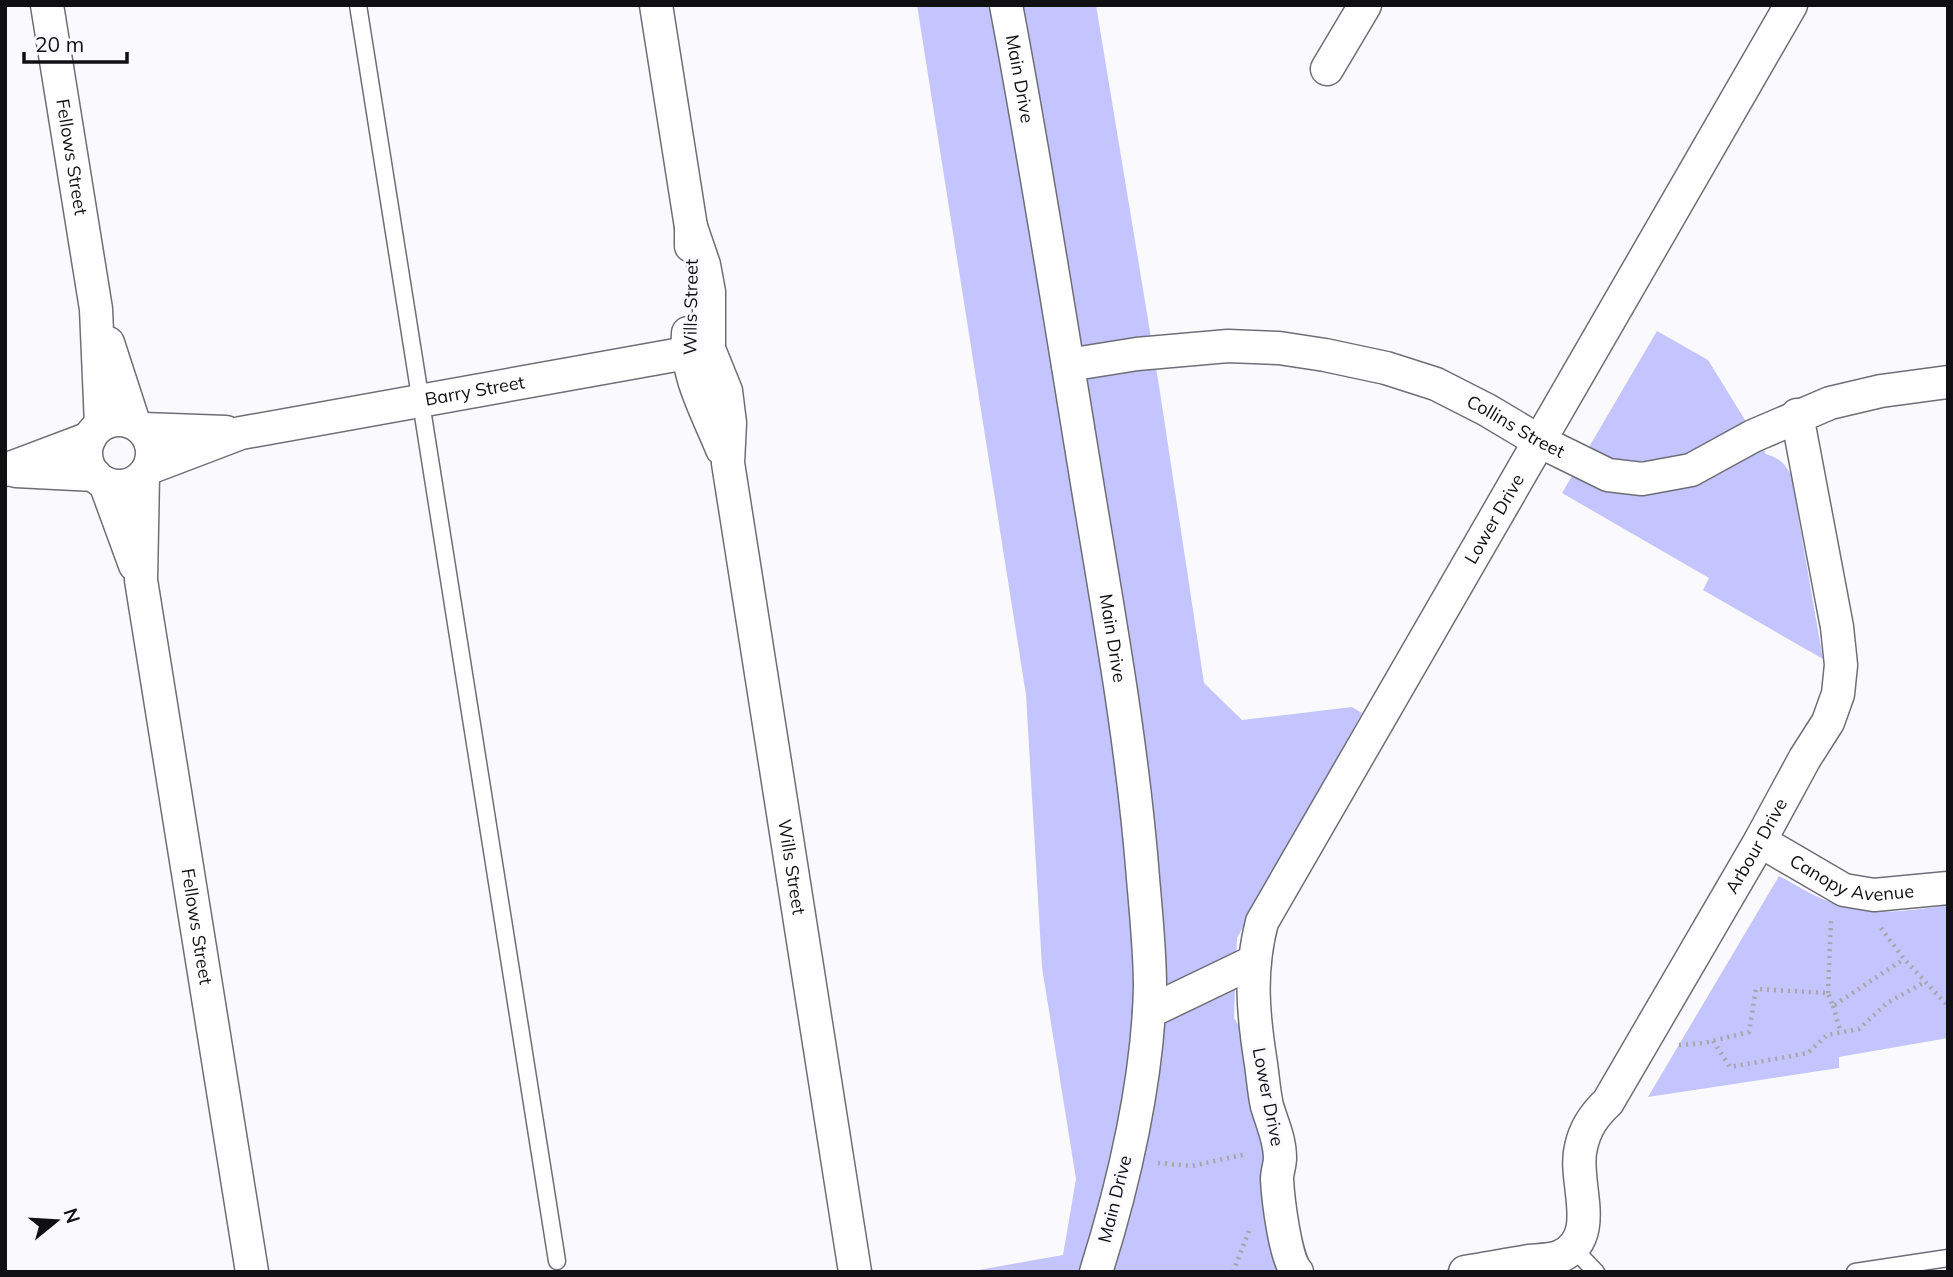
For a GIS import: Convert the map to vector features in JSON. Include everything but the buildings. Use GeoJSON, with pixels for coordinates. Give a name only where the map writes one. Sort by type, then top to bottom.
{"type":"FeatureCollection","features":[{"type":"Feature","properties":{"kind":"street","name":"Fellows Street"},"geometry":{"type":"LineString","coordinates":[[47,5],[96,309],[95,432]]}},
{"type":"Feature","properties":{"kind":"street","name":"Wills Street"},"geometry":{"type":"LineString","coordinates":[[656,5],[691,228],[705,265],[709,292],[698,352],[726,391],[730,423],[728,463],[855,1272]]}},
{"type":"Feature","properties":{"kind":"street","name":"Main Drive"},"geometry":{"type":"LineString","coordinates":[[1006,5],[1120,678],[1135,790],[1148,935],[1149,1012],[1136,1109],[1096,1272]]}},
{"type":"Feature","properties":{"kind":"street"},"geometry":{"type":"LineString","coordinates":[[1327,69],[1365,5]]}},
{"type":"Feature","properties":{"kind":"street","name":"Lower Drive"},"geometry":{"type":"LineString","coordinates":[[1297,1272],[1287,1246],[1277,1176],[1280,1157],[1274,1122],[1268,1107],[1255,1023],[1253,962],[1262,922],[1791,5]]}},
{"type":"Feature","properties":{"kind":"street","name":"Fellows Street"},"geometry":{"type":"LineString","coordinates":[[96,309],[139,426]]}},
{"type":"Feature","properties":{"kind":"street","name":"Collins Street"},"geometry":{"type":"LineString","coordinates":[[1068,365],[1137,354],[1228,346],[1279,348],[1325,355],[1386,368],[1436,384],[1539,441],[1608,475],[1626,479],[1642,479],[1691,470],[1797,415],[1856,396],[1948,382]]}},
{"type":"Feature","properties":{"kind":"street","name":"Barry Street"},"geometry":{"type":"LineString","coordinates":[[146,472],[241,433],[698,352]]}},
{"type":"Feature","properties":{"kind":"street","name":"Arbour Drive"},"geometry":{"type":"LineString","coordinates":[[1573,1248],[1585,1219],[1579,1166],[1580,1149],[1592,1117],[1608,1102],[1760,841],[1805,758],[1828,722],[1838,694],[1841,665],[1837,627],[1797,415]]}},
{"type":"Feature","properties":{"kind":"street"},"geometry":{"type":"LineString","coordinates":[[118,420],[139,426],[152,448],[146,472],[125,485],[100,479],[5,470],[118,420]]}},
{"type":"Feature","properties":{"kind":"street","name":"Barry Street"},"geometry":{"type":"LineString","coordinates":[[139,426],[241,433]]}},
{"type":"Feature","properties":{"kind":"street"},"geometry":{"type":"LineString","coordinates":[[95,432],[86,457],[100,479]]}},
{"type":"Feature","properties":{"kind":"street","name":"Fellows Street"},"geometry":{"type":"LineString","coordinates":[[146,472],[141,580],[252,1272]]}},
{"type":"Feature","properties":{"kind":"street","name":"Fellows Street"},"geometry":{"type":"LineString","coordinates":[[100,479],[141,580]]}},
{"type":"Feature","properties":{"kind":"street","name":"Canopy Avenue"},"geometry":{"type":"LineString","coordinates":[[1760,841],[1844,890],[1874,895],[1948,888]]}},
{"type":"Feature","properties":{"kind":"street"},"geometry":{"type":"LineString","coordinates":[[1149,1012],[1253,962]]}},
{"type":"Feature","properties":{"kind":"street"},"geometry":{"type":"LineString","coordinates":[[1465,1272],[1559,1257],[1573,1248]]}},
{"type":"Feature","properties":{"kind":"lane"},"geometry":{"type":"LineString","coordinates":[[358,5],[557,1261]]}},
{"type":"Feature","properties":{"kind":"lane"},"geometry":{"type":"LineString","coordinates":[[1573,1248],[1596,1272]]}},
{"type":"Feature","properties":{"kind":"lane"},"geometry":{"type":"LineString","coordinates":[[1856,1272],[1948,1258]]}},
{"type":"Feature","properties":{"kind":"path"},"geometry":{"type":"LineString","coordinates":[[1831,916],[1828,993],[1841,1032]]}},
{"type":"Feature","properties":{"kind":"path"},"geometry":{"type":"LineString","coordinates":[[1876,922],[1904,959],[1948,1006]]}},
{"type":"Feature","properties":{"kind":"path"},"geometry":{"type":"LineString","coordinates":[[1833,1006],[1904,959]]}},
{"type":"Feature","properties":{"kind":"path"},"geometry":{"type":"LineString","coordinates":[[1713,1041],[1730,1067],[1808,1053],[1827,1035],[1859,1029],[1887,1003],[1925,982]]}},
{"type":"Feature","properties":{"kind":"path"},"geometry":{"type":"LineString","coordinates":[[1675,1045],[1713,1041],[1749,1032],[1756,989],[1828,993]]}},
{"type":"Feature","properties":{"kind":"path"},"geometry":{"type":"LineString","coordinates":[[1125,1159],[1192,1166],[1251,1153]]}},
{"type":"Feature","properties":{"kind":"path"},"geometry":{"type":"LineString","coordinates":[[1233,1272],[1249,1230]]}},
{"type":"Feature","properties":{"kind":"shaded area"},"geometry":{"type":"Polygon","coordinates":[[[917,5],[1096,5],[1160,392],[1204,683],[1242,720],[1352,707],[1362,713],[1237,938],[1234,1018],[1253,1049],[1271,1157],[1260,1177],[1270,1249],[1279,1272],[967,1272],[1063,1255],[1076,1179],[1042,967],[1026,695],[917,5]]]}},
{"type":"Feature","properties":{"kind":"shaded area"},"geometry":{"type":"Polygon","coordinates":[[[1657,331],[1708,360],[1766,454],[1781,462],[1791,475],[1823,659],[1703,590],[1709,578],[1562,493],[1657,331]]]}},
{"type":"Feature","properties":{"kind":"shaded area"},"geometry":{"type":"Polygon","coordinates":[[[1779,876],[1826,900],[1861,910],[1905,911],[1948,905],[1948,1038],[1839,1057],[1839,1068],[1648,1097],[1779,876]]]}}]}
